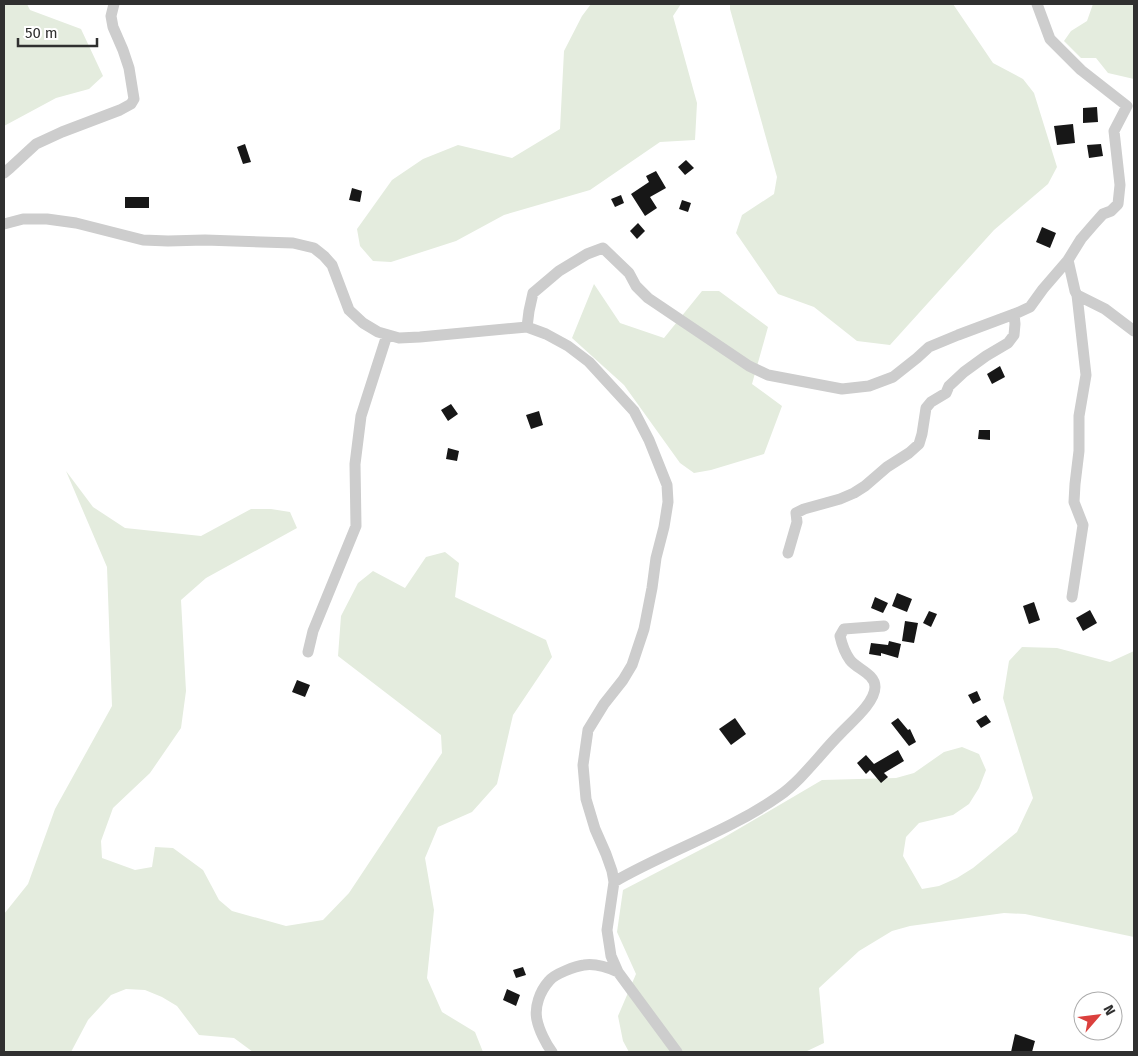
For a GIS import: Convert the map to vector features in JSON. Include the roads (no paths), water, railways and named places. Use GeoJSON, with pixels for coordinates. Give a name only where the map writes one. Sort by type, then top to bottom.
{"type":"FeatureCollection","features":[{"type":"Feature","properties":{"kind":"street"},"geometry":{"type":"LineString","coordinates":[[4,173],[36,144],[131,104],[134,99],[129,68],[112,27],[111,16],[114,4]]}},
{"type":"Feature","properties":{"kind":"street"},"geometry":{"type":"LineString","coordinates":[[527,327],[533,293],[560,271],[587,254],[604,248],[628,273],[636,286],[648,298],[749,366],[768,375],[842,389],[869,386],[893,377],[929,347],[1030,307],[1042,288],[1068,260],[1081,239],[1103,214],[1111,211],[1118,204],[1120,185],[1114,131],[1131,107],[1081,70],[1050,39],[1037,4]]}},
{"type":"Feature","properties":{"kind":"street"},"geometry":{"type":"LineString","coordinates":[[4,224],[23,219],[47,219],[76,222],[143,240],[293,243],[314,248],[332,265],[349,310],[363,323],[378,332],[399,338],[527,327],[546,334],[568,346],[589,362],[634,412],[650,440],[666,485],[668,502],[644,629],[632,665],[588,730],[583,765],[586,799],[595,829],[609,862],[614,882],[607,930],[611,956],[618,972],[677,1052]]}},
{"type":"Feature","properties":{"kind":"street"},"geometry":{"type":"LineString","coordinates":[[1068,260],[1077,295],[1086,374],[1079,416],[1079,451],[1074,502],[1083,526],[1072,597]]}},
{"type":"Feature","properties":{"kind":"street"},"geometry":{"type":"LineString","coordinates":[[1077,295],[1105,309],[1134,331]]}},
{"type":"Feature","properties":{"kind":"street"},"geometry":{"type":"LineString","coordinates":[[788,553],[797,522],[796,513],[840,499],[865,486],[919,444],[926,408],[931,402],[946,393],[949,386],[964,372],[1008,343],[1014,335],[1014,314]]}},
{"type":"Feature","properties":{"kind":"street"},"geometry":{"type":"LineString","coordinates":[[308,652],[313,631],[356,526],[355,464],[361,416],[387,335]]}},
{"type":"Feature","properties":{"kind":"street"},"geometry":{"type":"LineString","coordinates":[[614,882],[635,869],[732,825],[779,796],[800,778],[872,699],[875,686],[873,679],[851,661],[843,647],[840,636],[844,629],[884,626]]}},
{"type":"Feature","properties":{"kind":"street"},"geometry":{"type":"LineString","coordinates":[[552,1052],[546,1044],[537,1020],[538,999],[550,979],[585,965],[603,966],[618,972]]}}]}
